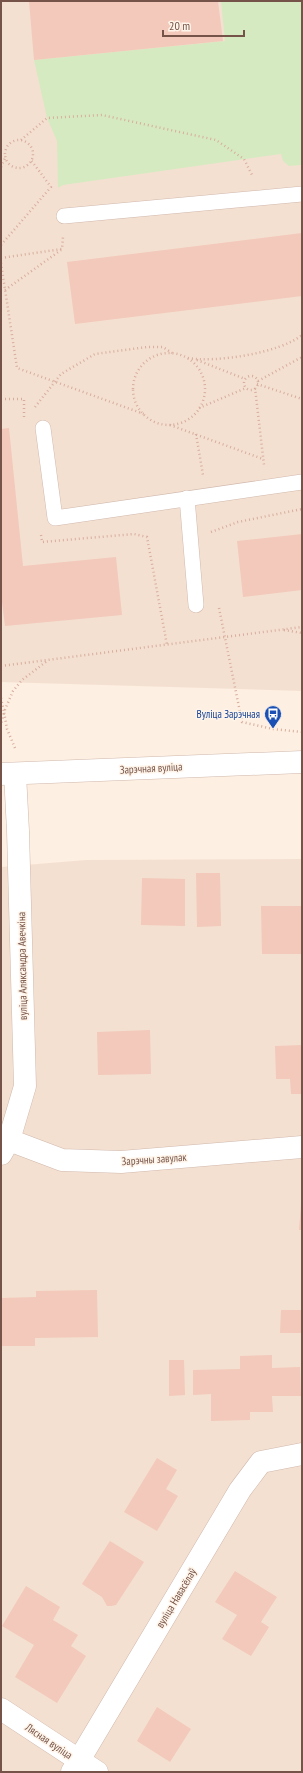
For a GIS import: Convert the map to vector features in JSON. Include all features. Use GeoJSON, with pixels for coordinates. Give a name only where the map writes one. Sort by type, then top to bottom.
{"type":"FeatureCollection","features":[{"type":"Feature","properties":{"kind":"street","name":"Зарэчная вуліца"},"geometry":{"type":"LineString","coordinates":[[8,774],[302,762]]}},
{"type":"Feature","properties":{"kind":"street","name":"вуліца Аляксандра Авечкіна"},"geometry":{"type":"LineString","coordinates":[[5,1147],[25,1086],[18,831],[8,774]]}},
{"type":"Feature","properties":{"kind":"street","name":"Зарэчны завулак"},"geometry":{"type":"LineString","coordinates":[[5,1147],[62,1160],[121,1162],[302,1147]]}},
{"type":"Feature","properties":{"kind":"street","name":"вуліца Навасёлаў"},"geometry":{"type":"LineString","coordinates":[[75,1766],[240,1490],[261,1462],[302,1454]]}},
{"type":"Feature","properties":{"kind":"street","name":"Лясная вуліца"},"geometry":{"type":"LineString","coordinates":[[1,1709],[75,1766],[97,1772]]}},
{"type":"Feature","properties":{"kind":"lane"},"geometry":{"type":"LineString","coordinates":[[64,216],[302,194]]}},
{"type":"Feature","properties":{"kind":"lane"},"geometry":{"type":"LineString","coordinates":[[43,428],[55,518],[302,482]]}},
{"type":"Feature","properties":{"kind":"lane"},"geometry":{"type":"LineString","coordinates":[[187,498],[196,605]]}},
{"type":"Feature","properties":{"kind":"path"},"geometry":{"type":"LineString","coordinates":[[21,140],[47,118],[102,115],[216,140],[244,159],[264,198]]}},
{"type":"Feature","properties":{"kind":"path"},"geometry":{"type":"LineString","coordinates":[[1,167],[5,157],[4,153],[8,144],[16,140],[21,140],[31,148],[31,160],[51,187],[1,245]]}},
{"type":"Feature","properties":{"kind":"path"},"geometry":{"type":"LineString","coordinates":[[5,157],[10,165],[18,168],[27,165],[31,160]]}},
{"type":"Feature","properties":{"kind":"path"},"geometry":{"type":"LineString","coordinates":[[62,249],[64,216]]}},
{"type":"Feature","properties":{"kind":"path"},"geometry":{"type":"LineString","coordinates":[[1,258],[62,249]]}},
{"type":"Feature","properties":{"kind":"path"},"geometry":{"type":"LineString","coordinates":[[5,290],[62,249]]}},
{"type":"Feature","properties":{"kind":"path"},"geometry":{"type":"LineString","coordinates":[[1,263],[17,368],[144,414],[158,423],[170,425],[263,459],[255,388],[258,383],[302,357]]}},
{"type":"Feature","properties":{"kind":"path"},"geometry":{"type":"LineString","coordinates":[[33,410],[61,374],[95,354],[147,347],[163,347],[172,353],[187,358],[223,358],[268,351],[302,335]]}},
{"type":"Feature","properties":{"kind":"path"},"geometry":{"type":"LineString","coordinates":[[144,414],[134,399],[133,388],[135,376],[141,366],[150,358],[161,354],[172,353]]}},
{"type":"Feature","properties":{"kind":"path"},"geometry":{"type":"LineString","coordinates":[[170,425],[181,423],[191,417],[199,408],[204,398],[203,381],[196,365],[187,358]]}},
{"type":"Feature","properties":{"kind":"path"},"geometry":{"type":"LineString","coordinates":[[195,359],[244,379],[252,376],[256,378],[258,383],[302,400]]}},
{"type":"Feature","properties":{"kind":"path"},"geometry":{"type":"LineString","coordinates":[[244,379],[246,388]]}},
{"type":"Feature","properties":{"kind":"path"},"geometry":{"type":"LineString","coordinates":[[199,408],[246,388],[250,390],[255,388]]}},
{"type":"Feature","properties":{"kind":"path"},"geometry":{"type":"LineString","coordinates":[[24,422],[29,416]]}},
{"type":"Feature","properties":{"kind":"path"},"geometry":{"type":"LineString","coordinates":[[196,434],[207,496]]}},
{"type":"Feature","properties":{"kind":"path"},"geometry":{"type":"LineString","coordinates":[[209,538],[211,532],[238,522],[302,509]]}},
{"type":"Feature","properties":{"kind":"path"},"geometry":{"type":"LineString","coordinates":[[218,607],[242,722],[273,729],[302,732]]}},
{"type":"Feature","properties":{"kind":"path"},"geometry":{"type":"LineString","coordinates":[[1,666],[302,627]]}},
{"type":"Feature","properties":{"kind":"path"},"geometry":{"type":"LineString","coordinates":[[282,629],[302,633]]}},
{"type":"Feature","properties":{"kind":"path"},"geometry":{"type":"LineString","coordinates":[[1,724],[12,690],[47,660]]}},
{"type":"Feature","properties":{"kind":"path"},"geometry":{"type":"LineString","coordinates":[[1,698],[7,729],[16,750]]}},
{"type":"Feature","properties":{"kind":"shaded area"},"geometry":{"type":"Polygon","coordinates":[[[1,1],[302,1],[302,691],[1,682],[1,1]]]}},
{"type":"Feature","properties":{"kind":"shaded area"},"geometry":{"type":"Polygon","coordinates":[[[302,859],[302,1772],[1,1772],[1,867],[86,860],[302,859]]]}},
{"type":"Feature","properties":{"kind":"green space"},"geometry":{"type":"Polygon","coordinates":[[[221,1],[302,1],[301,165],[289,166],[283,161],[281,154],[63,185],[58,188],[57,141],[47,118],[34,60],[225,41],[221,1]]]}},
{"type":"Feature","properties":{"kind":"building"},"geometry":{"type":"Polygon","coordinates":[[[29,1],[218,1],[223,41],[34,60],[29,1]]]}},
{"type":"Feature","properties":{"kind":"building"},"geometry":{"type":"Polygon","coordinates":[[[302,233],[302,296],[75,324],[67,262],[302,233]]]}},
{"type":"Feature","properties":{"kind":"building"},"geometry":{"type":"Polygon","coordinates":[[[9,428],[23,566],[116,557],[122,615],[5,626],[1,594],[1,429],[9,428]]]}},
{"type":"Feature","properties":{"kind":"building"},"geometry":{"type":"Polygon","coordinates":[[[302,534],[302,590],[243,597],[237,541],[302,534]]]}},
{"type":"Feature","properties":{"kind":"building"},"geometry":{"type":"Polygon","coordinates":[[[196,873],[220,873],[221,926],[197,927],[196,873]]]}},
{"type":"Feature","properties":{"kind":"building"},"geometry":{"type":"Polygon","coordinates":[[[142,878],[185,879],[185,926],[141,925],[142,878]]]}},
{"type":"Feature","properties":{"kind":"building"},"geometry":{"type":"Polygon","coordinates":[[[261,906],[302,906],[302,954],[262,954],[261,906]]]}},
{"type":"Feature","properties":{"kind":"building"},"geometry":{"type":"Polygon","coordinates":[[[150,1030],[151,1074],[98,1075],[97,1032],[150,1030]]]}},
{"type":"Feature","properties":{"kind":"building"},"geometry":{"type":"Polygon","coordinates":[[[302,1045],[302,1094],[291,1094],[290,1079],[276,1079],[275,1046],[302,1045]]]}},
{"type":"Feature","properties":{"kind":"building"},"geometry":{"type":"Polygon","coordinates":[[[301,1205],[302,1230],[299,1230],[301,1205]]]}},
{"type":"Feature","properties":{"kind":"building"},"geometry":{"type":"Polygon","coordinates":[[[97,1290],[98,1337],[35,1338],[35,1346],[1,1346],[1,1298],[36,1297],[36,1291],[97,1290]]]}},
{"type":"Feature","properties":{"kind":"building"},"geometry":{"type":"Polygon","coordinates":[[[281,1310],[302,1310],[302,1333],[280,1333],[281,1310]]]}},
{"type":"Feature","properties":{"kind":"building"},"geometry":{"type":"Polygon","coordinates":[[[272,1355],[272,1368],[300,1367],[301,1396],[272,1396],[273,1412],[250,1412],[250,1420],[211,1421],[211,1394],[193,1395],[193,1370],[240,1369],[240,1356],[272,1355]]]}},
{"type":"Feature","properties":{"kind":"building"},"geometry":{"type":"Polygon","coordinates":[[[169,1360],[184,1360],[185,1395],[169,1396],[169,1360]]]}},
{"type":"Feature","properties":{"kind":"building"},"geometry":{"type":"Polygon","coordinates":[[[157,1458],[177,1470],[166,1489],[178,1496],[157,1531],[124,1512],[157,1458]]]}},
{"type":"Feature","properties":{"kind":"building"},"geometry":{"type":"Polygon","coordinates":[[[110,1541],[144,1562],[116,1605],[107,1606],[102,1597],[82,1584],[110,1541]]]}},
{"type":"Feature","properties":{"kind":"building"},"geometry":{"type":"Polygon","coordinates":[[[235,1571],[277,1597],[261,1622],[269,1627],[251,1656],[222,1639],[237,1615],[215,1602],[235,1571]]]}},
{"type":"Feature","properties":{"kind":"building"},"geometry":{"type":"Polygon","coordinates":[[[26,1586],[60,1607],[53,1620],[78,1635],[71,1646],[86,1656],[57,1703],[15,1677],[34,1645],[2,1626],[26,1586]]]}},
{"type":"Feature","properties":{"kind":"building"},"geometry":{"type":"Polygon","coordinates":[[[157,1707],[191,1729],[170,1762],[137,1741],[157,1707]]]}},
{"type":"Feature","properties":{"kind":"place","name":"Вуліца Зарэчная"},"geometry":{"type":"Point","coordinates":[273,729]}}]}
